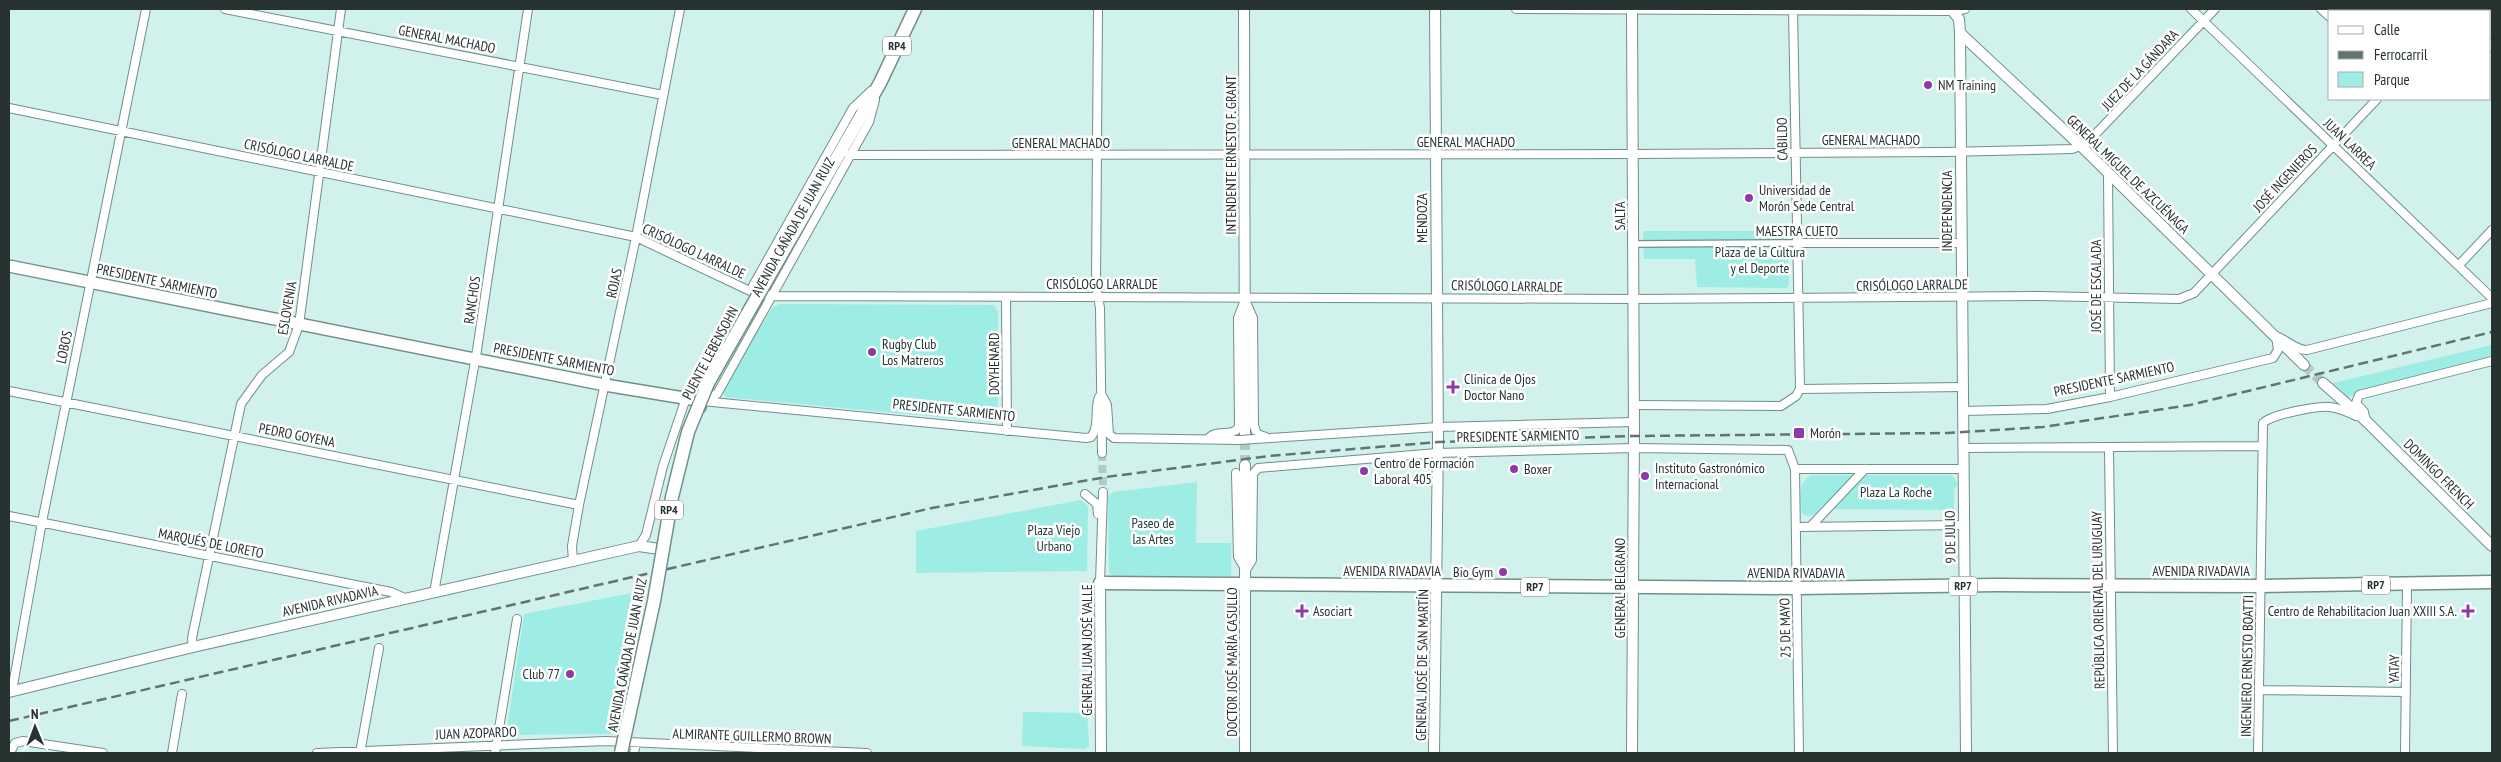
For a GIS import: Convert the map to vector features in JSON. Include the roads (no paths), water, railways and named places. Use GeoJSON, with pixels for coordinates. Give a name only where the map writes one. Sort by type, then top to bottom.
{"type":"FeatureCollection","features":[{"type":"Feature","properties":{"kind":"main road","name":"AVENIDA CAÑADA DE JUAN RUIZ"},"geometry":{"type":"LineString","coordinates":[[865,108],[880,83],[914,9]]}},
{"type":"Feature","properties":{"kind":"main road","name":"PUENTE LEBENSOHN"},"geometry":{"type":"LineString","coordinates":[[627,746],[672,497],[688,432],[708,383],[865,108]]}},
{"type":"Feature","properties":{"kind":"main road","name":"PRESIDENTE SARMIENTO"},"geometry":{"type":"LineString","coordinates":[[9,266],[475,360],[702,401]]}},
{"type":"Feature","properties":{"kind":"main road","name":"AVENIDA CAÑADA DE JUAN RUIZ"},"geometry":{"type":"LineString","coordinates":[[627,746],[657,598],[659,549],[671,494],[702,401]]}},
{"type":"Feature","properties":{"kind":"main road","name":"AVENIDA RIVADAVIA"},"geometry":{"type":"LineString","coordinates":[[1100,583],[1797,588],[2407,585],[2492,582]]}},
{"type":"Feature","properties":{"kind":"street","name":"LOBOS"},"geometry":{"type":"LineString","coordinates":[[10,692],[42,522],[146,9]]}},
{"type":"Feature","properties":{"kind":"street","name":"GENERAL MACHADO"},"geometry":{"type":"LineString","coordinates":[[225,9],[663,95]]}},
{"type":"Feature","properties":{"kind":"street","name":"ESLOVENIA"},"geometry":{"type":"LineString","coordinates":[[193,647],[192,638],[238,410],[246,395],[262,375],[289,352],[299,325],[341,9]]}},
{"type":"Feature","properties":{"kind":"street","name":"RANCHOS"},"geometry":{"type":"LineString","coordinates":[[434,593],[475,360],[528,9]]}},
{"type":"Feature","properties":{"kind":"street","name":"ROJAS"},"geometry":{"type":"LineString","coordinates":[[573,562],[572,546],[579,505],[636,237],[680,9]]}},
{"type":"Feature","properties":{"kind":"street"},"geometry":{"type":"LineString","coordinates":[[1098,9],[1096,156],[1102,453]]}},
{"type":"Feature","properties":{"kind":"street","name":"INTENDENTE ERNESTO F. GRANT"},"geometry":{"type":"LineString","coordinates":[[1244,9],[1247,438]]}},
{"type":"Feature","properties":{"kind":"street","name":"MENDOZA"},"geometry":{"type":"LineString","coordinates":[[1435,9],[1438,427]]}},
{"type":"Feature","properties":{"kind":"street"},"geometry":{"type":"LineString","coordinates":[[1516,9],[1957,10]]}},
{"type":"Feature","properties":{"kind":"street","name":"SALTA"},"geometry":{"type":"LineString","coordinates":[[1632,9],[1634,422]]}},
{"type":"Feature","properties":{"kind":"street","name":"CABILDO"},"geometry":{"type":"LineString","coordinates":[[1793,9],[1800,389]]}},
{"type":"Feature","properties":{"kind":"street","name":"JUAN LARREA"},"geometry":{"type":"LineString","coordinates":[[2191,9],[2459,264],[2492,298]]}},
{"type":"Feature","properties":{"kind":"street","name":"JUEZ DE LA GÁNDARA"},"geometry":{"type":"LineString","coordinates":[[2082,147],[2215,9]]}},
{"type":"Feature","properties":{"kind":"street","name":"INDEPENDENCIA"},"geometry":{"type":"LineString","coordinates":[[1957,10],[1960,33],[1963,410]]}},
{"type":"Feature","properties":{"kind":"street","name":"GENERAL MIGUEL DE AZCUÉNAGA"},"geometry":{"type":"LineString","coordinates":[[1960,33],[2082,147],[2108,175],[2304,365]]}},
{"type":"Feature","properties":{"kind":"street","name":"AVENIDA CAÑADA DE JUAN RUIZ"},"geometry":{"type":"LineString","coordinates":[[702,401],[717,394],[772,296],[869,122],[880,83]]}},
{"type":"Feature","properties":{"kind":"street","name":"AVENIDA CAÑADA DE JUAN RUIZ"},"geometry":{"type":"LineString","coordinates":[[702,401],[757,303],[752,291],[853,108],[880,83]]}},
{"type":"Feature","properties":{"kind":"street","name":"JOSÉ INGENIEROS"},"geometry":{"type":"LineString","coordinates":[[2212,274],[2376,100]]}},
{"type":"Feature","properties":{"kind":"street","name":"CRISÓLOGO LARRALDE"},"geometry":{"type":"LineString","coordinates":[[9,108],[636,237],[752,291],[772,296],[1245,299],[2188,297],[2212,274]]}},
{"type":"Feature","properties":{"kind":"street","name":"GENERAL MACHADO"},"geometry":{"type":"LineString","coordinates":[[850,155],[1244,156],[1960,152],[2082,147]]}},
{"type":"Feature","properties":{"kind":"street","name":"JOSÉ DE ESCALADA"},"geometry":{"type":"LineString","coordinates":[[2108,175],[2110,397]]}},
{"type":"Feature","properties":{"kind":"street"},"geometry":{"type":"LineString","coordinates":[[2459,264],[2492,230]]}},
{"type":"Feature","properties":{"kind":"street","name":"MAESTRA CUETO"},"geometry":{"type":"LineString","coordinates":[[1634,244],[1961,243]]}},
{"type":"Feature","properties":{"kind":"street","name":"DOYHENARD"},"geometry":{"type":"LineString","coordinates":[[1006,297],[1007,431]]}},
{"type":"Feature","properties":{"kind":"street","name":"INTENDENTE ERNESTO F. GRANT"},"geometry":{"type":"LineString","coordinates":[[1245,299],[1253,318],[1254,426],[1257,434],[1267,438]]}},
{"type":"Feature","properties":{"kind":"street","name":"INTENDENTE ERNESTO F. GRANT"},"geometry":{"type":"LineString","coordinates":[[1208,439],[1215,433],[1233,432],[1239,427],[1238,318],[1245,299]]}},
{"type":"Feature","properties":{"kind":"street","name":"GENERAL MIGUEL DE AZCUÉNAGA"},"geometry":{"type":"LineString","coordinates":[[2276,336],[2285,339],[2296,348],[2307,350],[2492,303]]}},
{"type":"Feature","properties":{"kind":"street","name":"PRESIDENTE SARMIENTO"},"geometry":{"type":"LineString","coordinates":[[1963,410],[2036,410],[2110,397],[2270,359],[2277,355],[2276,336]]}},
{"type":"Feature","properties":{"kind":"street","name":"DOMINGO FRENCH"},"geometry":{"type":"LineString","coordinates":[[2366,421],[2364,412],[2356,403],[2356,399],[2365,393],[2492,361]]}},
{"type":"Feature","properties":{"kind":"street","name":"DOMINGO FRENCH"},"geometry":{"type":"LineString","coordinates":[[2323,383],[2366,421],[2492,546]]}},
{"type":"Feature","properties":{"kind":"street"},"geometry":{"type":"LineString","coordinates":[[1634,405],[1781,406],[1796,396],[1800,389],[1962,387]]}},
{"type":"Feature","properties":{"kind":"street","name":"PEDRO GOYENA"},"geometry":{"type":"LineString","coordinates":[[9,391],[579,505]]}},
{"type":"Feature","properties":{"kind":"street","name":"PRESIDENTE SARMIENTO"},"geometry":{"type":"LineString","coordinates":[[702,401],[1086,438],[1091,437],[1096,429],[1096,406],[1101,393]]}},
{"type":"Feature","properties":{"kind":"street","name":"PRESIDENTE SARMIENTO"},"geometry":{"type":"LineString","coordinates":[[1101,393],[1107,405],[1111,437],[1117,439],[1267,438],[1438,427],[1634,422]]}},
{"type":"Feature","properties":{"kind":"street"},"geometry":{"type":"LineString","coordinates":[[639,546],[647,531],[663,466],[686,398]]}},
{"type":"Feature","properties":{"kind":"street","name":"DOMINGO FRENCH"},"geometry":{"type":"LineString","coordinates":[[2262,428],[2263,423],[2271,418],[2330,407],[2343,410],[2366,421]]}},
{"type":"Feature","properties":{"kind":"street","name":"9 DE JULIO"},"geometry":{"type":"LineString","coordinates":[[1963,410],[1966,753]]}},
{"type":"Feature","properties":{"kind":"street","name":"GENERAL BELGRANO"},"geometry":{"type":"LineString","coordinates":[[1632,753],[1634,422]]}},
{"type":"Feature","properties":{"kind":"street","name":"GENERAL JOSÉ DE SAN MARTÍN"},"geometry":{"type":"LineString","coordinates":[[1434,753],[1438,427]]}},
{"type":"Feature","properties":{"kind":"street","name":"INGENIERO ERNESTO BOATTI"},"geometry":{"type":"LineString","coordinates":[[2258,753],[2262,428]]}},
{"type":"Feature","properties":{"kind":"street"},"geometry":{"type":"LineString","coordinates":[[1963,448],[2261,446]]}},
{"type":"Feature","properties":{"kind":"street","name":"REPÚBLICA ORIENTAL DEL URUGUAY"},"geometry":{"type":"LineString","coordinates":[[2109,447],[2113,753]]}},
{"type":"Feature","properties":{"kind":"street","name":"PRESIDENTE SARMIENTO"},"geometry":{"type":"LineString","coordinates":[[1250,468],[1437,453],[1634,448],[1783,448]]}},
{"type":"Feature","properties":{"kind":"street","name":"25 DE MAYO"},"geometry":{"type":"LineString","coordinates":[[1783,448],[1790,453],[1795,469],[1799,753]]}},
{"type":"Feature","properties":{"kind":"street","name":"DOCTOR JOSÉ MARÍA CASULLO"},"geometry":{"type":"LineString","coordinates":[[1245,753],[1246,570],[1250,468]]}},
{"type":"Feature","properties":{"kind":"street"},"geometry":{"type":"LineString","coordinates":[[1795,469],[1963,469]]}},
{"type":"Feature","properties":{"kind":"street"},"geometry":{"type":"LineString","coordinates":[[1811,526],[1865,469]]}},
{"type":"Feature","properties":{"kind":"street","name":"DOCTOR JOSÉ MARÍA CASULLO"},"geometry":{"type":"LineString","coordinates":[[1236,473],[1238,557],[1246,570]]}},
{"type":"Feature","properties":{"kind":"street","name":"GENERAL JUAN JOSÉ VALLE"},"geometry":{"type":"LineString","coordinates":[[1101,753],[1100,583],[1103,492]]}},
{"type":"Feature","properties":{"kind":"street","name":"GENERAL JUAN JOSÉ VALLE"},"geometry":{"type":"LineString","coordinates":[[1085,494],[1098,507],[1098,542],[1101,548]]}},
{"type":"Feature","properties":{"kind":"street","name":"MARQUÉS DE LORETO"},"geometry":{"type":"LineString","coordinates":[[9,516],[392,592],[407,599]]}},
{"type":"Feature","properties":{"kind":"street"},"geometry":{"type":"LineString","coordinates":[[1796,527],[1963,525]]}},
{"type":"Feature","properties":{"kind":"street","name":"AVENIDA RIVADAVIA"},"geometry":{"type":"LineString","coordinates":[[10,692],[193,647],[639,546],[659,549]]}},
{"type":"Feature","properties":{"kind":"street","name":"YATAY"},"geometry":{"type":"LineString","coordinates":[[2405,753],[2407,585]]}},
{"type":"Feature","properties":{"kind":"street"},"geometry":{"type":"LineString","coordinates":[[495,753],[517,619]]}},
{"type":"Feature","properties":{"kind":"street"},"geometry":{"type":"LineString","coordinates":[[361,752],[379,648]]}},
{"type":"Feature","properties":{"kind":"street"},"geometry":{"type":"LineString","coordinates":[[2259,690],[2406,692]]}},
{"type":"Feature","properties":{"kind":"street"},"geometry":{"type":"LineString","coordinates":[[172,753],[182,694]]}},
{"type":"Feature","properties":{"kind":"street"},"geometry":{"type":"LineString","coordinates":[[10,753],[15,743],[22,741],[103,753]]}},
{"type":"Feature","properties":{"kind":"street","name":"JUAN AZOPARDO"},"geometry":{"type":"LineString","coordinates":[[317,753],[496,744],[627,746]]}},
{"type":"Feature","properties":{"kind":"street"},"geometry":{"type":"LineString","coordinates":[[662,745],[665,753]]}},
{"type":"Feature","properties":{"kind":"street","name":"ALMIRANTE GUILLERMO BROWN"},"geometry":{"type":"LineString","coordinates":[[627,746],[662,745],[867,753]]}},
{"type":"Feature","properties":{"kind":"street"},"geometry":{"type":"LineString","coordinates":[[627,746],[634,753]]}},
{"type":"Feature","properties":{"kind":"tunnel"},"geometry":{"type":"LineString","coordinates":[[2304,365],[2323,383]]}},
{"type":"Feature","properties":{"kind":"tunnel"},"geometry":{"type":"LineString","coordinates":[[1245,435],[1245,465]]}},
{"type":"Feature","properties":{"kind":"tunnel"},"geometry":{"type":"LineString","coordinates":[[1102,453],[1103,492]]}},
{"type":"Feature","properties":{"kind":"railway"},"geometry":{"type":"LineString","coordinates":[[9,721],[932,508],[1106,477],[1269,456],[1438,442],[1634,436],[1948,433],[2043,427],[2190,405],[2492,332]]}},
{"type":"Feature","properties":{"kind":"place","name":"NM Training"},"geometry":{"type":"Point","coordinates":[1928,85]}},
{"type":"Feature","properties":{"kind":"place","name":"Universidad de Morón Sede Central"},"geometry":{"type":"Point","coordinates":[1749,198]}},
{"type":"Feature","properties":{"kind":"place","name":"Rugby Club Los Matreros"},"geometry":{"type":"Point","coordinates":[872,352]}},
{"type":"Feature","properties":{"kind":"place","name":"Clinica de Ojos Doctor Nano"},"geometry":{"type":"Point","coordinates":[1453,387]}},
{"type":"Feature","properties":{"kind":"place","name":"Morón"},"geometry":{"type":"Point","coordinates":[1799,433]}},
{"type":"Feature","properties":{"kind":"place","name":"Boxer"},"geometry":{"type":"Point","coordinates":[1514,469]}},
{"type":"Feature","properties":{"kind":"place","name":"Centro de Formación Laboral 405"},"geometry":{"type":"Point","coordinates":[1364,471]}},
{"type":"Feature","properties":{"kind":"place","name":"Instituto Gastronómico Internacional"},"geometry":{"type":"Point","coordinates":[1645,476]}},
{"type":"Feature","properties":{"kind":"place","name":"Bio Gym"},"geometry":{"type":"Point","coordinates":[1503,572]}},
{"type":"Feature","properties":{"kind":"place","name":"Asociart"},"geometry":{"type":"Point","coordinates":[1302,611]}},
{"type":"Feature","properties":{"kind":"place","name":"Centro de Rehabilitacion Juan XXIII S.A."},"geometry":{"type":"Point","coordinates":[2468,611]}},
{"type":"Feature","properties":{"kind":"place","name":"Club 77"},"geometry":{"type":"Point","coordinates":[570,674]}},
{"type":"Feature","properties":{"kind":"park label","name":"Plaza de la Cultura y el Deporte"},"geometry":{"type":"Point","coordinates":[1760,260]}},
{"type":"Feature","properties":{"kind":"park label","name":"Plaza La Roche"},"geometry":{"type":"Point","coordinates":[1896,492]}},
{"type":"Feature","properties":{"kind":"park label","name":"Paseo de las Artes"},"geometry":{"type":"Point","coordinates":[1153,532]}},
{"type":"Feature","properties":{"kind":"park label","name":"Plaza Viejo Urbano"},"geometry":{"type":"Point","coordinates":[1054,538]}}]}
